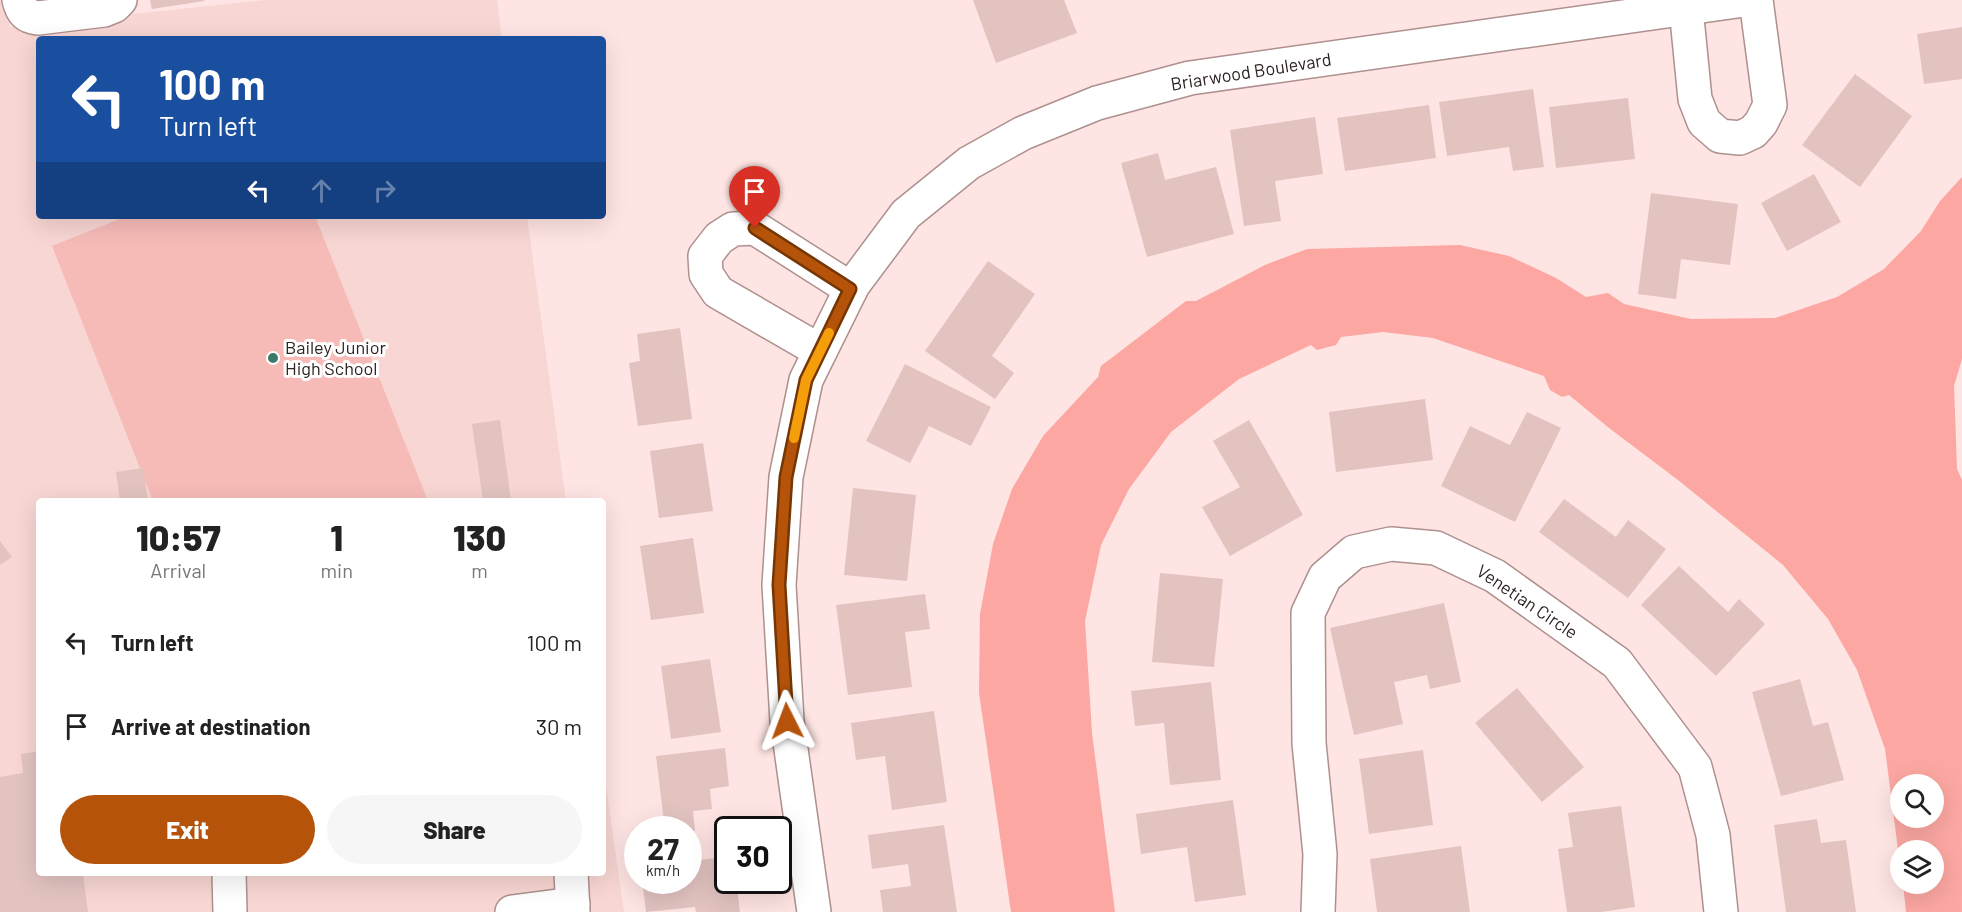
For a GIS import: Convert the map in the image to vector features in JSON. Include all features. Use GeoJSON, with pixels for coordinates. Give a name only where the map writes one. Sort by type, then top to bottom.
{"type":"FeatureCollection","features":[{"type":"Feature","properties":{"kind":"street"},"geometry":{"type":"LineString","coordinates":[[19,0],[23,12],[38,18],[104,10],[114,6],[120,0]]}},
{"type":"Feature","properties":{"kind":"street","name":"Briarwood Boulevard"},"geometry":{"type":"LineString","coordinates":[[814,912],[787,721],[779,585],[786,477],[806,380],[850,289],[906,214],[969,163],[1023,133],[1097,103],[1191,78],[1744,0]]}},
{"type":"Feature","properties":{"kind":"street"},"geometry":{"type":"LineString","coordinates":[[1686,8],[1695,99],[1704,122],[1720,136],[1740,138],[1753,132],[1761,123],[1770,105],[1755,0]]}},
{"type":"Feature","properties":{"kind":"street"},"geometry":{"type":"LineString","coordinates":[[820,351],[718,292],[706,274],[705,256],[719,238],[733,229],[755,228],[850,289]]}},
{"type":"Feature","properties":{"kind":"street","name":"Venetian Circle"},"geometry":{"type":"LineString","coordinates":[[1318,912],[1320,854],[1309,743],[1308,613],[1325,577],[1354,552],[1391,544],[1436,548],[1495,576],[1617,663],[1695,767],[1713,835],[1720,912]]}},
{"type":"Feature","properties":{"kind":"street"},"geometry":{"type":"LineString","coordinates":[[229,876],[230,912]]}},
{"type":"Feature","properties":{"kind":"street"},"geometry":{"type":"LineString","coordinates":[[512,912],[573,896]]}},
{"type":"Feature","properties":{"kind":"shaded area","name":"Bailey Junior High School"},"geometry":{"type":"Polygon","coordinates":[[[0,0],[6,0],[10,27],[265,0],[497,0],[502,36],[36,36],[36,219],[527,219],[566,498],[36,498],[36,876],[606,876],[606,785],[624,912],[0,912],[0,0]]]}},
{"type":"Feature","properties":{"kind":"shaded area"},"geometry":{"type":"Polygon","coordinates":[[[1962,177],[1962,359],[1954,386],[1957,469],[1962,480],[1962,912],[1906,912],[1904,894],[1944,894],[1944,840],[1897,840],[1895,828],[1944,828],[1944,774],[1890,774],[1890,788],[1885,749],[1857,670],[1828,619],[1783,565],[1569,395],[1562,397],[1550,390],[1544,376],[1433,338],[1383,332],[1341,337],[1336,345],[1317,350],[1311,345],[1239,379],[1171,432],[1129,489],[1101,545],[1085,621],[1092,733],[1115,912],[1011,912],[979,693],[980,614],[993,544],[1012,489],[1043,436],[1098,377],[1101,366],[1186,301],[1196,301],[1265,265],[1307,249],[1460,245],[1509,256],[1556,278],[1586,297],[1608,293],[1624,304],[1691,319],[1775,318],[1837,297],[1884,269],[1921,231],[1940,201],[1962,177]]]}},
{"type":"Feature","properties":{"kind":"shaded area"},"geometry":{"type":"Polygon","coordinates":[[[120,219],[316,219],[427,498],[152,498],[52,246],[120,219]]]}},
{"type":"Feature","properties":{"kind":"building"},"geometry":{"type":"Polygon","coordinates":[[[150,0],[204,0],[204,1],[152,9],[150,0]]]}},
{"type":"Feature","properties":{"kind":"building"},"geometry":{"type":"Polygon","coordinates":[[[973,0],[1064,0],[1077,33],[996,63],[973,0]]]}},
{"type":"Feature","properties":{"kind":"building"},"geometry":{"type":"Polygon","coordinates":[[[1962,27],[1962,79],[1924,84],[1917,34],[1962,27]]]}},
{"type":"Feature","properties":{"kind":"building"},"geometry":{"type":"Polygon","coordinates":[[[1855,74],[1912,116],[1860,187],[1802,145],[1855,74]]]}},
{"type":"Feature","properties":{"kind":"building"},"geometry":{"type":"Polygon","coordinates":[[[1533,89],[1544,167],[1513,171],[1509,147],[1447,156],[1439,102],[1533,89]]]}},
{"type":"Feature","properties":{"kind":"building"},"geometry":{"type":"Polygon","coordinates":[[[1628,98],[1635,159],[1556,168],[1549,107],[1628,98]]]}},
{"type":"Feature","properties":{"kind":"building"},"geometry":{"type":"Polygon","coordinates":[[[1429,105],[1436,158],[1345,171],[1337,118],[1429,105]]]}},
{"type":"Feature","properties":{"kind":"building"},"geometry":{"type":"Polygon","coordinates":[[[1315,117],[1323,174],[1275,181],[1281,221],[1244,226],[1230,130],[1315,117]]]}},
{"type":"Feature","properties":{"kind":"building"},"geometry":{"type":"Polygon","coordinates":[[[1158,153],[1165,180],[1216,167],[1234,234],[1147,257],[1121,163],[1158,153]]]}},
{"type":"Feature","properties":{"kind":"building"},"geometry":{"type":"Polygon","coordinates":[[[1814,174],[1841,222],[1787,251],[1761,203],[1814,174]]]}},
{"type":"Feature","properties":{"kind":"building"},"geometry":{"type":"Polygon","coordinates":[[[1651,193],[1738,204],[1730,265],[1681,259],[1676,299],[1638,294],[1651,193]]]}},
{"type":"Feature","properties":{"kind":"building"},"geometry":{"type":"Polygon","coordinates":[[[988,261],[1035,294],[992,356],[1014,373],[995,399],[925,351],[988,261]]]}},
{"type":"Feature","properties":{"kind":"building"},"geometry":{"type":"Polygon","coordinates":[[[680,328],[692,419],[638,426],[629,363],[640,361],[637,334],[680,328]]]}},
{"type":"Feature","properties":{"kind":"building"},"geometry":{"type":"Polygon","coordinates":[[[905,364],[991,407],[971,446],[929,426],[910,463],[866,441],[905,364]]]}},
{"type":"Feature","properties":{"kind":"building"},"geometry":{"type":"Polygon","coordinates":[[[1425,399],[1433,460],[1336,472],[1329,412],[1425,399]]]}},
{"type":"Feature","properties":{"kind":"building"},"geometry":{"type":"Polygon","coordinates":[[[1527,412],[1561,428],[1515,522],[1441,486],[1470,426],[1510,445],[1527,412]]]}},
{"type":"Feature","properties":{"kind":"building"},"geometry":{"type":"Polygon","coordinates":[[[500,420],[511,498],[483,498],[472,424],[500,420]]]}},
{"type":"Feature","properties":{"kind":"building"},"geometry":{"type":"Polygon","coordinates":[[[1249,420],[1303,515],[1230,556],[1202,507],[1240,487],[1213,441],[1249,420]]]}},
{"type":"Feature","properties":{"kind":"building"},"geometry":{"type":"Polygon","coordinates":[[[703,443],[713,511],[659,518],[650,451],[703,443]]]}},
{"type":"Feature","properties":{"kind":"building"},"geometry":{"type":"Polygon","coordinates":[[[143,468],[148,498],[120,498],[116,472],[143,468]]]}},
{"type":"Feature","properties":{"kind":"building"},"geometry":{"type":"Polygon","coordinates":[[[853,488],[916,495],[907,581],[844,575],[853,488]]]}},
{"type":"Feature","properties":{"kind":"building"},"geometry":{"type":"Polygon","coordinates":[[[1564,499],[1616,537],[1628,520],[1666,549],[1628,598],[1539,532],[1564,499]]]}},
{"type":"Feature","properties":{"kind":"building"},"geometry":{"type":"Polygon","coordinates":[[[693,538],[704,613],[651,620],[640,546],[693,538]]]}},
{"type":"Feature","properties":{"kind":"building"},"geometry":{"type":"Polygon","coordinates":[[[0,541],[12,557],[0,565],[0,541]]]}},
{"type":"Feature","properties":{"kind":"building"},"geometry":{"type":"Polygon","coordinates":[[[1679,566],[1728,612],[1739,599],[1765,624],[1716,676],[1641,605],[1679,566]]]}},
{"type":"Feature","properties":{"kind":"building"},"geometry":{"type":"Polygon","coordinates":[[[1160,573],[1223,579],[1214,667],[1152,662],[1160,573]]]}},
{"type":"Feature","properties":{"kind":"building"},"geometry":{"type":"Polygon","coordinates":[[[925,594],[930,629],[905,632],[912,687],[848,695],[836,605],[925,594]]]}},
{"type":"Feature","properties":{"kind":"building"},"geometry":{"type":"Polygon","coordinates":[[[1444,603],[1461,682],[1430,689],[1427,675],[1394,682],[1403,724],[1354,735],[1330,628],[1444,603]]]}},
{"type":"Feature","properties":{"kind":"building"},"geometry":{"type":"Polygon","coordinates":[[[710,659],[721,732],[671,739],[661,666],[710,659]]]}},
{"type":"Feature","properties":{"kind":"building"},"geometry":{"type":"Polygon","coordinates":[[[1800,679],[1813,726],[1828,722],[1844,780],[1781,796],[1752,692],[1800,679]]]}},
{"type":"Feature","properties":{"kind":"building"},"geometry":{"type":"Polygon","coordinates":[[[1211,682],[1221,780],[1170,785],[1164,723],[1135,726],[1131,691],[1211,682]]]}},
{"type":"Feature","properties":{"kind":"building"},"geometry":{"type":"Polygon","coordinates":[[[1517,688],[1584,767],[1542,802],[1475,723],[1517,688]]]}},
{"type":"Feature","properties":{"kind":"building"},"geometry":{"type":"Polygon","coordinates":[[[934,711],[947,802],[892,810],[885,756],[856,760],[851,723],[934,711]]]}},
{"type":"Feature","properties":{"kind":"building"},"geometry":{"type":"Polygon","coordinates":[[[725,748],[729,786],[710,789],[712,809],[693,811],[694,816],[663,816],[656,756],[725,748]]]}},
{"type":"Feature","properties":{"kind":"building"},"geometry":{"type":"Polygon","coordinates":[[[1423,750],[1433,825],[1369,834],[1359,759],[1423,750]]]}},
{"type":"Feature","properties":{"kind":"building"},"geometry":{"type":"Polygon","coordinates":[[[36,752],[36,876],[83,876],[88,912],[0,912],[0,777],[23,773],[21,754],[36,752]]]}},
{"type":"Feature","properties":{"kind":"building"},"geometry":{"type":"Polygon","coordinates":[[[1233,800],[1246,895],[1195,902],[1187,847],[1141,854],[1136,814],[1233,800]]]}},
{"type":"Feature","properties":{"kind":"building"},"geometry":{"type":"Polygon","coordinates":[[[1621,806],[1635,907],[1601,912],[1567,912],[1558,849],[1573,847],[1568,813],[1621,806]]]}},
{"type":"Feature","properties":{"kind":"building"},"geometry":{"type":"Polygon","coordinates":[[[1817,819],[1821,843],[1846,840],[1856,912],[1786,912],[1774,825],[1817,819]]]}},
{"type":"Feature","properties":{"kind":"building"},"geometry":{"type":"Polygon","coordinates":[[[944,825],[957,912],[883,912],[880,890],[911,886],[908,864],[872,869],[868,835],[944,825]]]}},
{"type":"Feature","properties":{"kind":"building"},"geometry":{"type":"Polygon","coordinates":[[[1461,846],[1470,912],[1377,912],[1370,859],[1461,846]]]}},
{"type":"Feature","properties":{"kind":"building"},"geometry":{"type":"Polygon","coordinates":[[[714,858],[714,894],[738,894],[740,912],[696,912],[695,907],[646,912],[644,894],[702,894],[702,860],[714,858]]]}},
{"type":"Feature","properties":{"kind":"slow traffic"},"geometry":{"type":"LineString","coordinates":[[794,438],[806,380],[829,333]]}},
{"type":"Feature","properties":{"kind":"place","name":"Bailey Junior High School"},"geometry":{"type":"Point","coordinates":[273,358]}},
{"type":"Feature","properties":{"kind":"route"},"geometry":{"type":"LineString","coordinates":[[755,228],[850,289],[806,380],[786,477],[779,585],[787,721]]}}]}
